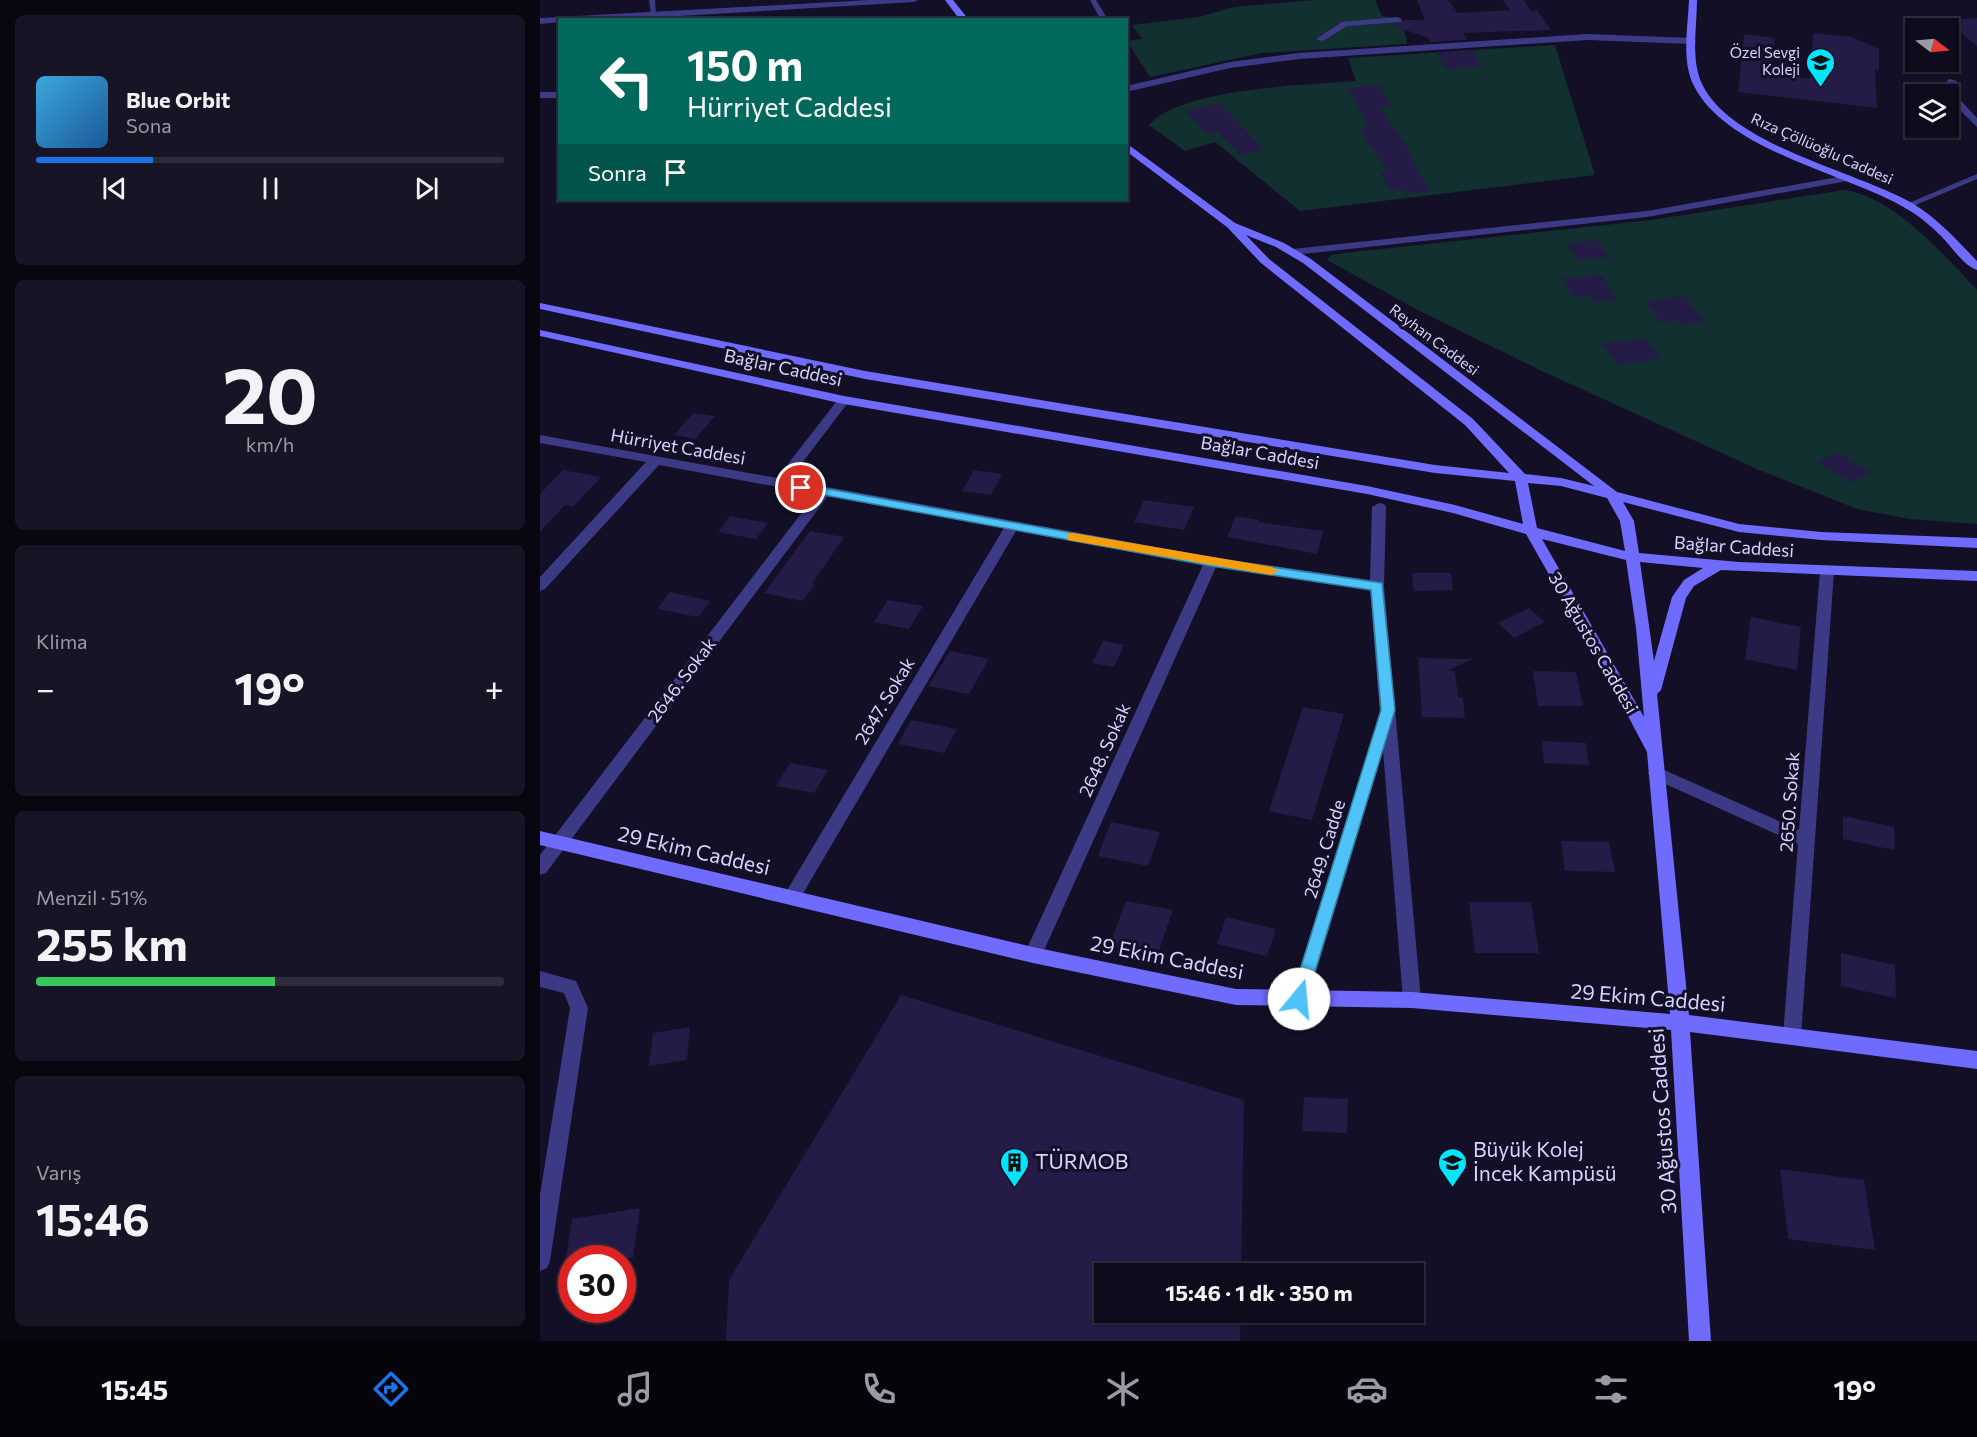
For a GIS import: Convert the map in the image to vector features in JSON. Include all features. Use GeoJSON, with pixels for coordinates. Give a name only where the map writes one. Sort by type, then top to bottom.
{"type":"FeatureCollection","features":[{"type":"Feature","properties":{"kind":"street"},"geometry":{"type":"LineString","coordinates":[[612,18],[914,0]]}},
{"type":"Feature","properties":{"kind":"street"},"geometry":{"type":"LineString","coordinates":[[949,0],[963,18]]}},
{"type":"Feature","properties":{"kind":"street","name":"Rıza Çöllüoğlu Caddesi"},"geometry":{"type":"LineString","coordinates":[[1693,0],[1692,58],[1697,85],[1714,109],[1764,141],[1850,177],[1908,205],[1945,234],[1977,267]]}},
{"type":"Feature","properties":{"kind":"street"},"geometry":{"type":"LineString","coordinates":[[1342,13],[1345,24]]}},
{"type":"Feature","properties":{"kind":"street"},"geometry":{"type":"LineString","coordinates":[[540,21],[558,20]]}},
{"type":"Feature","properties":{"kind":"street"},"geometry":{"type":"LineString","coordinates":[[1320,39],[1345,24],[1398,20]]}},
{"type":"Feature","properties":{"kind":"street"},"geometry":{"type":"LineString","coordinates":[[1128,89],[1212,69],[1299,56],[1587,38],[1692,41]]}},
{"type":"Feature","properties":{"kind":"street"},"geometry":{"type":"LineString","coordinates":[[1952,81],[1947,87],[1948,92],[1977,124]]}},
{"type":"Feature","properties":{"kind":"street"},"geometry":{"type":"LineString","coordinates":[[540,95],[558,95]]}},
{"type":"Feature","properties":{"kind":"street","name":"Reyhan Caddesi"},"geometry":{"type":"LineString","coordinates":[[1128,148],[1231,225],[1265,261],[1469,422],[1520,476]]}},
{"type":"Feature","properties":{"kind":"street"},"geometry":{"type":"LineString","coordinates":[[1293,252],[1647,214],[1850,177]]}},
{"type":"Feature","properties":{"kind":"street","name":"Reyhan Caddesi"},"geometry":{"type":"LineString","coordinates":[[1231,225],[1293,252],[1611,493]]}},
{"type":"Feature","properties":{"kind":"street","name":"Bağlar Caddesi"},"geometry":{"type":"LineString","coordinates":[[540,306],[909,383],[1435,469],[1520,476],[1611,493],[1701,520],[1773,532],[1977,543]]}},
{"type":"Feature","properties":{"kind":"street","name":"Bağlar Caddesi"},"geometry":{"type":"LineString","coordinates":[[540,333],[844,400],[1367,490],[1455,509],[1593,549],[1632,557],[1827,571],[1977,576]]}},
{"type":"Feature","properties":{"kind":"street"},"geometry":{"type":"LineString","coordinates":[[779,484],[844,400]]}},
{"type":"Feature","properties":{"kind":"street","name":"Hürriyet Caddesi"},"geometry":{"type":"LineString","coordinates":[[540,439],[1211,562],[1377,586]]}},
{"type":"Feature","properties":{"kind":"street"},"geometry":{"type":"LineString","coordinates":[[540,586],[655,461]]}},
{"type":"Feature","properties":{"kind":"street","name":"30 Ağustos Caddesi"},"geometry":{"type":"LineString","coordinates":[[1520,476],[1531,531],[1618,682],[1656,764]]}},
{"type":"Feature","properties":{"kind":"street","name":"2646. Sokak"},"geometry":{"type":"LineString","coordinates":[[540,868],[824,492]]}},
{"type":"Feature","properties":{"kind":"street","name":"30 Ağustos Caddesi"},"geometry":{"type":"LineString","coordinates":[[1611,493],[1627,521],[1650,702],[1680,1023],[1700,1341]]}},
{"type":"Feature","properties":{"kind":"street","name":"2649. Cadde"},"geometry":{"type":"LineString","coordinates":[[1379,507],[1377,586],[1412,1000]]}},
{"type":"Feature","properties":{"kind":"street","name":"2647. Sokak"},"geometry":{"type":"LineString","coordinates":[[792,897],[1012,526]]}},
{"type":"Feature","properties":{"kind":"street","name":"2648. Sokak"},"geometry":{"type":"LineString","coordinates":[[1033,955],[1211,562]]}},
{"type":"Feature","properties":{"kind":"street"},"geometry":{"type":"LineString","coordinates":[[1650,702],[1679,597],[1689,584],[1719,565]]}},
{"type":"Feature","properties":{"kind":"street","name":"2650. Sokak"},"geometry":{"type":"LineString","coordinates":[[1792,1036],[1827,571]]}},
{"type":"Feature","properties":{"kind":"street","name":"2649. Cadde"},"geometry":{"type":"LineString","coordinates":[[1299,999],[1388,710]]}},
{"type":"Feature","properties":{"kind":"street"},"geometry":{"type":"LineString","coordinates":[[1656,764],[1807,841]]}},
{"type":"Feature","properties":{"kind":"street","name":"29 Ekim Caddesi"},"geometry":{"type":"LineString","coordinates":[[540,838],[1033,955],[1236,997],[1412,1000],[1680,1023],[1977,1060]]}},
{"type":"Feature","properties":{"kind":"street"},"geometry":{"type":"LineString","coordinates":[[540,979],[570,987],[579,1008],[540,1262]]}},
{"type":"Feature","properties":{"kind":"lane"},"geometry":{"type":"LineString","coordinates":[[652,0],[654,14]]}},
{"type":"Feature","properties":{"kind":"lane"},"geometry":{"type":"LineString","coordinates":[[1093,2],[1104,18]]}},
{"type":"Feature","properties":{"kind":"lane"},"geometry":{"type":"LineString","coordinates":[[1908,205],[1977,176]]}},
{"type":"Feature","properties":{"kind":"green space"},"geometry":{"type":"Polygon","coordinates":[[[1314,0],[1375,0],[1382,16],[1402,19],[1407,44],[1262,53],[1150,77],[1128,43],[1142,39],[1132,25],[1199,17],[1234,7],[1314,0]]]}},
{"type":"Feature","properties":{"kind":"green space"},"geometry":{"type":"Polygon","coordinates":[[[1555,45],[1595,175],[1300,211],[1215,142],[1185,151],[1149,125],[1165,113],[1188,103],[1215,96],[1277,87],[1356,81],[1348,58],[1555,45]]]}},
{"type":"Feature","properties":{"kind":"green space"},"geometry":{"type":"Polygon","coordinates":[[[1844,190],[1881,203],[1899,215],[1933,245],[1977,290],[1977,524],[1910,519],[1857,509],[1759,470],[1542,371],[1418,310],[1327,260],[1331,255],[1344,253],[1651,220],[1844,190]]]}},
{"type":"Feature","properties":{"kind":"building"},"geometry":{"type":"Polygon","coordinates":[[[1417,0],[1448,0],[1458,13],[1510,10],[1503,0],[1524,0],[1531,11],[1537,10],[1551,30],[1463,33],[1467,40],[1431,42],[1429,38],[1391,25],[1401,24],[1404,20],[1425,20],[1417,0]]]}},
{"type":"Feature","properties":{"kind":"building"},"geometry":{"type":"Polygon","coordinates":[[[1977,18],[1977,46],[1959,31],[1959,19],[1977,18]]]}},
{"type":"Feature","properties":{"kind":"building"},"geometry":{"type":"Polygon","coordinates":[[[1813,33],[1851,37],[1879,49],[1879,70],[1875,69],[1877,108],[1738,92],[1744,34],[1775,38],[1772,75],[1810,79],[1813,33]]]}},
{"type":"Feature","properties":{"kind":"building"},"geometry":{"type":"Polygon","coordinates":[[[1473,50],[1482,66],[1446,69],[1437,52],[1473,50]]]}},
{"type":"Feature","properties":{"kind":"building"},"geometry":{"type":"Polygon","coordinates":[[[1379,85],[1392,107],[1380,108],[1413,156],[1410,156],[1430,191],[1404,193],[1402,189],[1390,190],[1380,173],[1388,172],[1359,128],[1369,126],[1348,88],[1379,85]]]}},
{"type":"Feature","properties":{"kind":"building"},"geometry":{"type":"Polygon","coordinates":[[[1219,103],[1264,150],[1240,155],[1217,131],[1207,134],[1186,111],[1219,103]]]}},
{"type":"Feature","properties":{"kind":"building"},"geometry":{"type":"Polygon","coordinates":[[[1597,240],[1609,257],[1578,260],[1566,244],[1597,240]]]}},
{"type":"Feature","properties":{"kind":"building"},"geometry":{"type":"Polygon","coordinates":[[[1601,275],[1618,300],[1594,302],[1589,295],[1573,297],[1562,279],[1601,275]]]}},
{"type":"Feature","properties":{"kind":"building"},"geometry":{"type":"Polygon","coordinates":[[[1684,296],[1705,322],[1683,325],[1679,320],[1661,323],[1645,301],[1684,296]]]}},
{"type":"Feature","properties":{"kind":"building"},"geometry":{"type":"Polygon","coordinates":[[[1644,338],[1661,358],[1618,365],[1602,344],[1644,338]]]}},
{"type":"Feature","properties":{"kind":"building"},"geometry":{"type":"Polygon","coordinates":[[[693,413],[715,416],[695,439],[674,435],[693,413]]]}},
{"type":"Feature","properties":{"kind":"building"},"geometry":{"type":"Polygon","coordinates":[[[1837,452],[1870,472],[1851,483],[1818,462],[1837,452]]]}},
{"type":"Feature","properties":{"kind":"building"},"geometry":{"type":"Polygon","coordinates":[[[563,470],[601,477],[573,507],[565,505],[540,532],[540,494],[563,470]]]}},
{"type":"Feature","properties":{"kind":"building"},"geometry":{"type":"Polygon","coordinates":[[[974,470],[1002,474],[991,495],[962,491],[974,470]]]}},
{"type":"Feature","properties":{"kind":"building"},"geometry":{"type":"Polygon","coordinates":[[[1144,500],[1194,507],[1184,530],[1134,522],[1144,500]]]}},
{"type":"Feature","properties":{"kind":"building"},"geometry":{"type":"Polygon","coordinates":[[[730,516],[768,523],[756,539],[718,532],[730,516]]]}},
{"type":"Feature","properties":{"kind":"building"},"geometry":{"type":"Polygon","coordinates":[[[1236,516],[1259,520],[1258,522],[1323,531],[1317,554],[1227,537],[1236,516]]]}},
{"type":"Feature","properties":{"kind":"building"},"geometry":{"type":"Polygon","coordinates":[[[810,531],[844,537],[812,584],[815,585],[802,601],[764,593],[810,531]]]}},
{"type":"Feature","properties":{"kind":"building"},"geometry":{"type":"Polygon","coordinates":[[[1412,573],[1451,573],[1453,590],[1414,591],[1412,573]]]}},
{"type":"Feature","properties":{"kind":"building"},"geometry":{"type":"Polygon","coordinates":[[[670,592],[711,601],[698,617],[657,609],[670,592]]]}},
{"type":"Feature","properties":{"kind":"building"},"geometry":{"type":"Polygon","coordinates":[[[888,600],[923,606],[909,629],[874,622],[888,600]]]}},
{"type":"Feature","properties":{"kind":"building"},"geometry":{"type":"Polygon","coordinates":[[[1529,608],[1545,622],[1514,638],[1498,623],[1529,608]]]}},
{"type":"Feature","properties":{"kind":"building"},"geometry":{"type":"Polygon","coordinates":[[[1751,617],[1801,627],[1797,670],[1745,659],[1751,617]]]}},
{"type":"Feature","properties":{"kind":"building"},"geometry":{"type":"Polygon","coordinates":[[[1103,641],[1124,645],[1114,667],[1092,663],[1103,641]]]}},
{"type":"Feature","properties":{"kind":"building"},"geometry":{"type":"Polygon","coordinates":[[[950,651],[989,659],[969,694],[928,686],[950,651]]]}},
{"type":"Feature","properties":{"kind":"building"},"geometry":{"type":"Polygon","coordinates":[[[1418,658],[1472,659],[1447,671],[1455,671],[1458,697],[1463,698],[1465,718],[1422,717],[1418,658]]]}},
{"type":"Feature","properties":{"kind":"building"},"geometry":{"type":"Polygon","coordinates":[[[1533,671],[1576,672],[1583,706],[1538,706],[1533,671]]]}},
{"type":"Feature","properties":{"kind":"building"},"geometry":{"type":"Polygon","coordinates":[[[1303,707],[1344,714],[1312,820],[1269,811],[1303,707]]]}},
{"type":"Feature","properties":{"kind":"building"},"geometry":{"type":"Polygon","coordinates":[[[911,720],[957,729],[944,753],[898,744],[911,720]]]}},
{"type":"Feature","properties":{"kind":"building"},"geometry":{"type":"Polygon","coordinates":[[[1542,741],[1586,743],[1589,765],[1544,763],[1542,741]]]}},
{"type":"Feature","properties":{"kind":"building"},"geometry":{"type":"Polygon","coordinates":[[[790,763],[828,770],[814,793],[776,786],[790,763]]]}},
{"type":"Feature","properties":{"kind":"building"},"geometry":{"type":"Polygon","coordinates":[[[1843,816],[1894,827],[1894,850],[1843,839],[1843,816]]]}},
{"type":"Feature","properties":{"kind":"building"},"geometry":{"type":"Polygon","coordinates":[[[1111,822],[1160,832],[1148,866],[1098,856],[1111,822]]]}},
{"type":"Feature","properties":{"kind":"building"},"geometry":{"type":"Polygon","coordinates":[[[1561,841],[1609,842],[1615,872],[1565,871],[1561,841]]]}},
{"type":"Feature","properties":{"kind":"building"},"geometry":{"type":"Polygon","coordinates":[[[1126,901],[1173,910],[1157,956],[1109,946],[1126,901]]]}},
{"type":"Feature","properties":{"kind":"building"},"geometry":{"type":"Polygon","coordinates":[[[1469,902],[1531,902],[1539,953],[1475,953],[1469,902]]]}},
{"type":"Feature","properties":{"kind":"building"},"geometry":{"type":"Polygon","coordinates":[[[1226,917],[1276,929],[1267,956],[1217,944],[1226,917]]]}},
{"type":"Feature","properties":{"kind":"building"},"geometry":{"type":"Polygon","coordinates":[[[1841,953],[1895,965],[1896,998],[1841,986],[1841,953]]]}},
{"type":"Feature","properties":{"kind":"building","name":"TÜRMOB"},"geometry":{"type":"Polygon","coordinates":[[[901,995],[1244,1100],[1241,1263],[1094,1263],[1094,1323],[1241,1323],[1240,1341],[726,1341],[729,1280],[901,995]]]}},
{"type":"Feature","properties":{"kind":"building"},"geometry":{"type":"Polygon","coordinates":[[[690,1027],[687,1060],[649,1066],[653,1033],[690,1027]]]}},
{"type":"Feature","properties":{"kind":"building"},"geometry":{"type":"Polygon","coordinates":[[[1304,1097],[1348,1099],[1347,1133],[1302,1131],[1304,1097]]]}},
{"type":"Feature","properties":{"kind":"building"},"geometry":{"type":"Polygon","coordinates":[[[1780,1169],[1864,1180],[1875,1250],[1788,1239],[1780,1169]]]}},
{"type":"Feature","properties":{"kind":"building"},"geometry":{"type":"Polygon","coordinates":[[[640,1208],[635,1245],[568,1245],[572,1219],[640,1208]]]}},
{"type":"Feature","properties":{"kind":"slow traffic"},"geometry":{"type":"LineString","coordinates":[[1073,537],[1272,571]]}},
{"type":"Feature","properties":{"kind":"place","name":"Özel Sevgi Koleji"},"geometry":{"type":"Point","coordinates":[1821,88]}},
{"type":"Feature","properties":{"kind":"place","name":"TÜRMOB"},"geometry":{"type":"Point","coordinates":[1014,1188]}},
{"type":"Feature","properties":{"kind":"place","name":"Büyük Kolej İncek Kampüsü"},"geometry":{"type":"Point","coordinates":[1452,1188]}},
{"type":"Feature","properties":{"kind":"route"},"geometry":{"type":"LineString","coordinates":[[801,488],[1211,562],[1377,586],[1388,710],[1299,999]]}}]}
